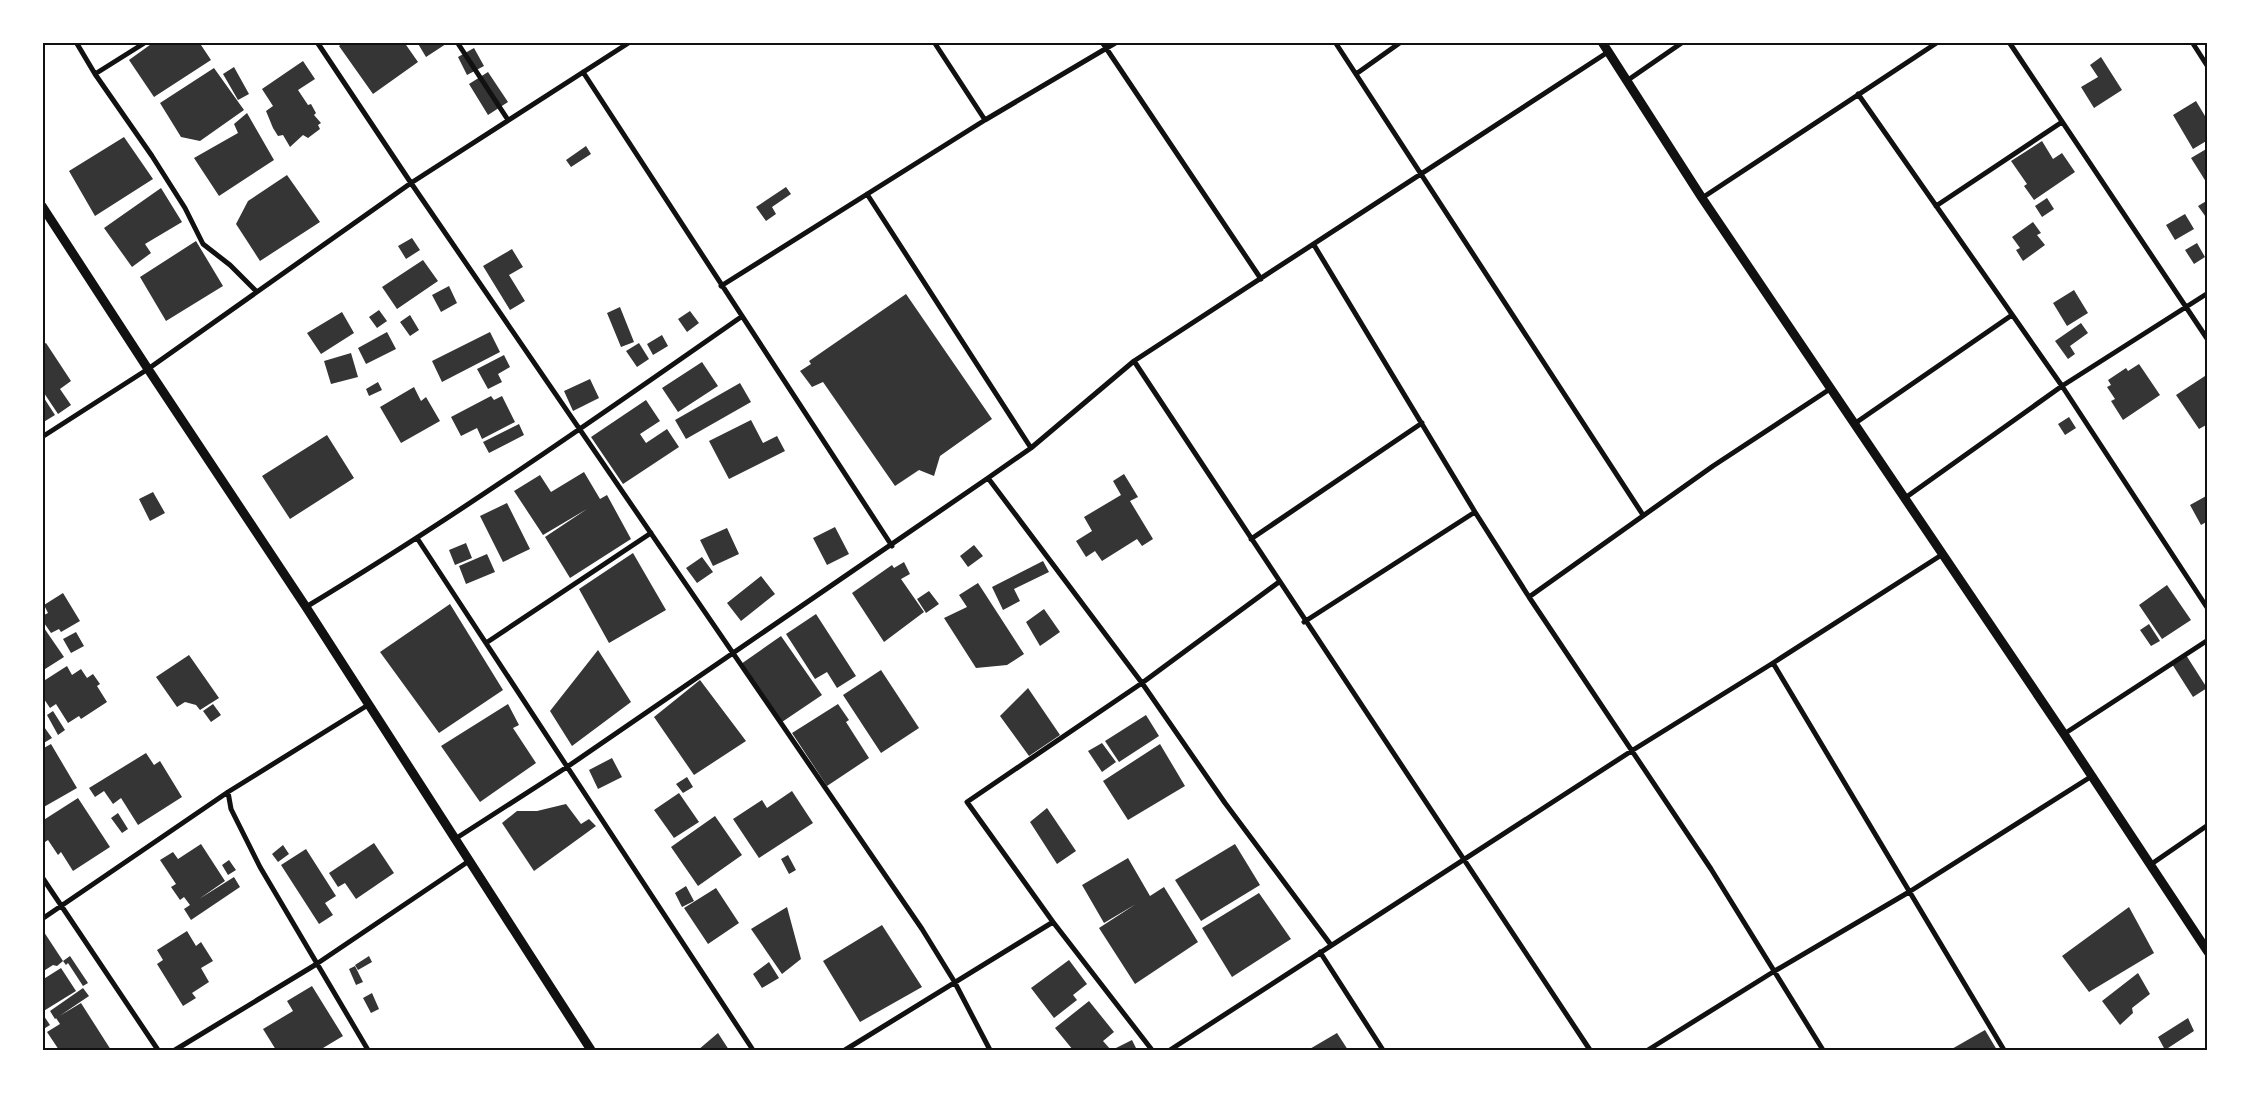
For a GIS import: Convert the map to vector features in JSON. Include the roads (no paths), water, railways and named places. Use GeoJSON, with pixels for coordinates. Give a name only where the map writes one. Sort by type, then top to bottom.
{"type":"FeatureCollection","features":[{"type":"Feature","properties":{"kind":"street"},"geometry":{"type":"LineString","coordinates":[[76,42],[95,74],[152,156],[185,208],[204,244],[230,265],[256,291]]}},
{"type":"Feature","properties":{"kind":"street"},"geometry":{"type":"LineString","coordinates":[[95,74],[146,42]]}},
{"type":"Feature","properties":{"kind":"street"},"geometry":{"type":"LineString","coordinates":[[317,42],[410,183],[922,929],[954,981],[990,1050]]}},
{"type":"Feature","properties":{"kind":"street"},"geometry":{"type":"LineString","coordinates":[[457,42],[508,120]]}},
{"type":"Feature","properties":{"kind":"street"},"geometry":{"type":"LineString","coordinates":[[42,437],[148,369],[410,183],[630,42]]}},
{"type":"Feature","properties":{"kind":"street"},"geometry":{"type":"LineString","coordinates":[[934,42],[985,120]]}},
{"type":"Feature","properties":{"kind":"street"},"geometry":{"type":"LineString","coordinates":[[1102,42],[1260,279]]}},
{"type":"Feature","properties":{"kind":"street"},"geometry":{"type":"LineString","coordinates":[[721,286],[985,120],[1117,42]]}},
{"type":"Feature","properties":{"kind":"street"},"geometry":{"type":"LineString","coordinates":[[1335,42],[1550,374],[1598,443],[1643,515]]}},
{"type":"Feature","properties":{"kind":"street"},"geometry":{"type":"LineString","coordinates":[[1356,74],[1401,42]]}},
{"type":"Feature","properties":{"kind":"street"},"geometry":{"type":"LineString","coordinates":[[1602,42],[1702,198],[2064,734],[2208,952]]}},
{"type":"Feature","properties":{"kind":"street"},"geometry":{"type":"LineString","coordinates":[[1628,80],[1684,42]]}},
{"type":"Feature","properties":{"kind":"street"},"geometry":{"type":"LineString","coordinates":[[1702,198],[1938,42]]}},
{"type":"Feature","properties":{"kind":"street"},"geometry":{"type":"LineString","coordinates":[[2009,42],[2208,340]]}},
{"type":"Feature","properties":{"kind":"street"},"geometry":{"type":"LineString","coordinates":[[2192,42],[2208,67]]}},
{"type":"Feature","properties":{"kind":"street"},"geometry":{"type":"LineString","coordinates":[[455,839],[566,767],[892,546],[1031,448],[1134,362],[1608,52]]}},
{"type":"Feature","properties":{"kind":"street"},"geometry":{"type":"LineString","coordinates":[[583,72],[892,546]]}},
{"type":"Feature","properties":{"kind":"street"},"geometry":{"type":"LineString","coordinates":[[1858,94],[2062,386],[2208,609]]}},
{"type":"Feature","properties":{"kind":"street"},"geometry":{"type":"LineString","coordinates":[[1936,206],[2062,122]]}},
{"type":"Feature","properties":{"kind":"street"},"geometry":{"type":"LineString","coordinates":[[867,194],[1031,448]]}},
{"type":"Feature","properties":{"kind":"street"},"geometry":{"type":"LineString","coordinates":[[42,206],[46,217],[306,608],[591,1050]]}},
{"type":"Feature","properties":{"kind":"street"},"geometry":{"type":"LineString","coordinates":[[1314,245],[1475,512],[1529,597],[1711,869],[1772,972],[1823,1050]]}},
{"type":"Feature","properties":{"kind":"street"},"geometry":{"type":"LineString","coordinates":[[1905,498],[2062,386],[2208,293]]}},
{"type":"Feature","properties":{"kind":"street"},"geometry":{"type":"LineString","coordinates":[[1854,424],[2012,315]]}},
{"type":"Feature","properties":{"kind":"street"},"geometry":{"type":"LineString","coordinates":[[306,608],[417,538],[580,430],[741,317]]}},
{"type":"Feature","properties":{"kind":"street"},"geometry":{"type":"LineString","coordinates":[[1134,362],[1304,622],[1590,1050]]}},
{"type":"Feature","properties":{"kind":"street"},"geometry":{"type":"LineString","coordinates":[[1529,597],[1713,466],[1830,389]]}},
{"type":"Feature","properties":{"kind":"street"},"geometry":{"type":"LineString","coordinates":[[1251,539],[1422,423]]}},
{"type":"Feature","properties":{"kind":"street"},"geometry":{"type":"LineString","coordinates":[[988,478],[1142,683],[1225,803],[1331,945]]}},
{"type":"Feature","properties":{"kind":"street"},"geometry":{"type":"LineString","coordinates":[[1304,622],[1475,512]]}},
{"type":"Feature","properties":{"kind":"street"},"geometry":{"type":"LineString","coordinates":[[486,644],[651,533]]}},
{"type":"Feature","properties":{"kind":"street"},"geometry":{"type":"LineString","coordinates":[[417,538],[753,1050]]}},
{"type":"Feature","properties":{"kind":"street"},"geometry":{"type":"LineString","coordinates":[[1170,1050],[1632,750],[1773,663],[1943,554]]}},
{"type":"Feature","properties":{"kind":"street"},"geometry":{"type":"LineString","coordinates":[[1152,1050],[1053,922],[967,802],[1142,683],[1279,582]]}},
{"type":"Feature","properties":{"kind":"street"},"geometry":{"type":"LineString","coordinates":[[2064,734],[2208,640]]}},
{"type":"Feature","properties":{"kind":"street"},"geometry":{"type":"LineString","coordinates":[[1773,663],[2004,1050]]}},
{"type":"Feature","properties":{"kind":"street"},"geometry":{"type":"LineString","coordinates":[[42,919],[228,792],[368,705]]}},
{"type":"Feature","properties":{"kind":"street"},"geometry":{"type":"LineString","coordinates":[[1648,1050],[1772,972],[1909,892],[2092,776]]}},
{"type":"Feature","properties":{"kind":"street"},"geometry":{"type":"LineString","coordinates":[[228,792],[231,809],[247,842],[316,964],[368,1050]]}},
{"type":"Feature","properties":{"kind":"street"},"geometry":{"type":"LineString","coordinates":[[2150,865],[2208,825]]}},
{"type":"Feature","properties":{"kind":"street"},"geometry":{"type":"LineString","coordinates":[[175,1050],[316,964],[469,860]]}},
{"type":"Feature","properties":{"kind":"street"},"geometry":{"type":"LineString","coordinates":[[42,877],[158,1050]]}},
{"type":"Feature","properties":{"kind":"street"},"geometry":{"type":"LineString","coordinates":[[845,1050],[954,981],[1053,922]]}},
{"type":"Feature","properties":{"kind":"street"},"geometry":{"type":"LineString","coordinates":[[1320,952],[1383,1050]]}}]}
